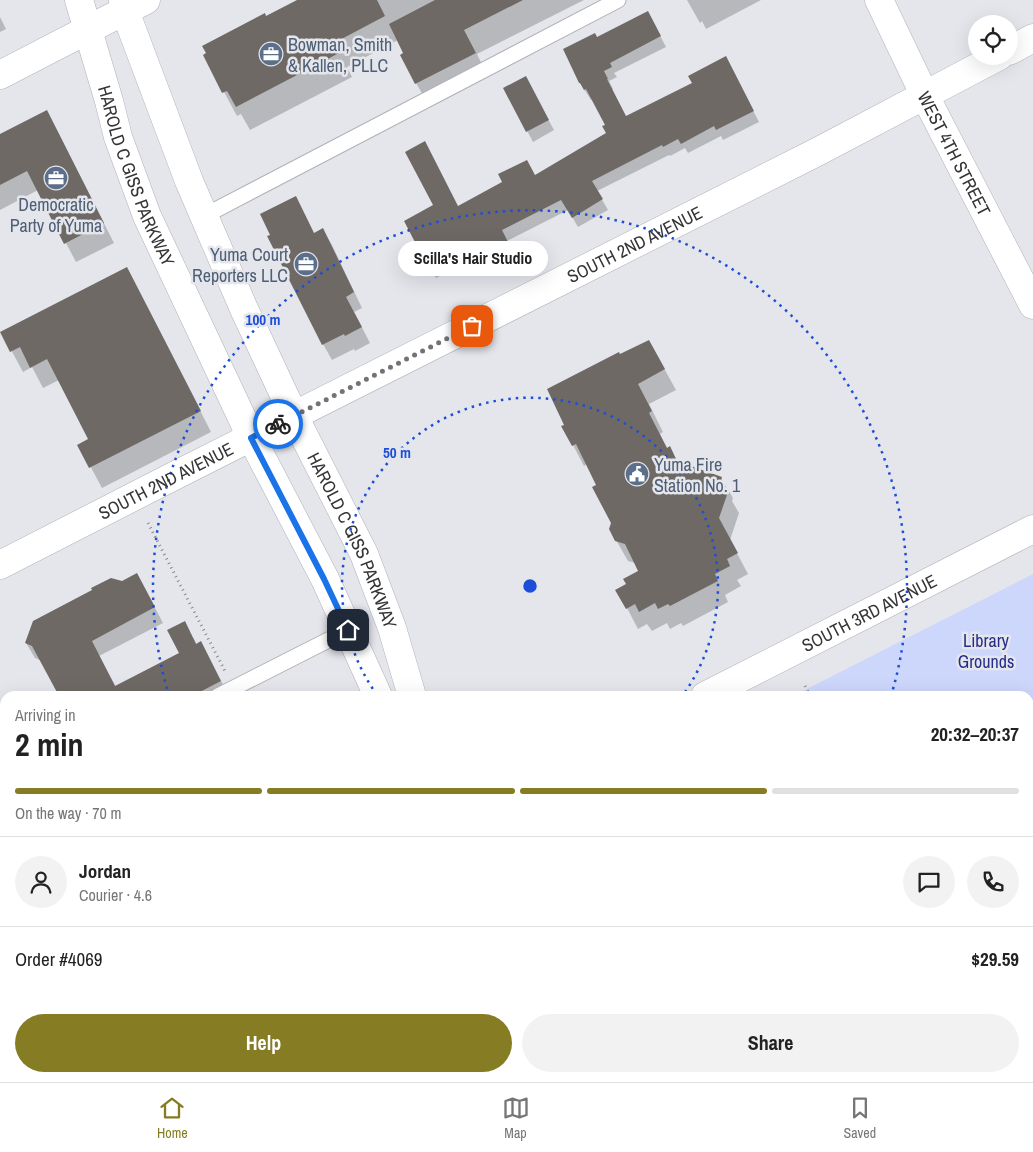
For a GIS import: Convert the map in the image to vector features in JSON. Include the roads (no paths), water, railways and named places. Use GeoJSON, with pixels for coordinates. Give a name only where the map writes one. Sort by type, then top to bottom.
{"type":"FeatureCollection","features":[{"type":"Feature","properties":{"kind":"street","name":"HAROLD C GISS PARKWAY"},"geometry":{"type":"LineString","coordinates":[[79,0],[118,137],[147,216],[251,438],[324,579],[376,691]]}},
{"type":"Feature","properties":{"kind":"street","name":"WEST 4TH STREET"},"geometry":{"type":"LineString","coordinates":[[879,0],[925,96],[1033,305]]}},
{"type":"Feature","properties":{"kind":"street","name":"HAROLD C GISS PARKWAY"},"geometry":{"type":"LineString","coordinates":[[132,4],[189,181],[244,309],[294,416],[364,554],[392,628],[411,691]]}},
{"type":"Feature","properties":{"kind":"street"},"geometry":{"type":"LineString","coordinates":[[0,75],[87,30],[132,4]]}},
{"type":"Feature","properties":{"kind":"street"},"geometry":{"type":"LineString","coordinates":[[1018,46],[1033,38]]}},
{"type":"Feature","properties":{"kind":"street","name":"SOUTH 2ND AVENUE"},"geometry":{"type":"LineString","coordinates":[[0,565],[820,151],[982,65]]}},
{"type":"Feature","properties":{"kind":"street","name":"SOUTH 3RD AVENUE"},"geometry":{"type":"LineString","coordinates":[[715,691],[1033,529]]}},
{"type":"Feature","properties":{"kind":"lane"},"geometry":{"type":"LineString","coordinates":[[204,216],[618,0]]}},
{"type":"Feature","properties":{"kind":"lane"},"geometry":{"type":"LineString","coordinates":[[228,691],[348,630]]}},
{"type":"Feature","properties":{"kind":"place","name":"Bowman, Smith & Kallen, PLLC"},"geometry":{"type":"Point","coordinates":[271,54]}},
{"type":"Feature","properties":{"kind":"place","name":"Democratic Party of Yuma"},"geometry":{"type":"Point","coordinates":[56,178]}},
{"type":"Feature","properties":{"kind":"place","name":"Yuma Court Reporters LLC"},"geometry":{"type":"Point","coordinates":[306,264]}},
{"type":"Feature","properties":{"kind":"place","name":"Scilla's Hair Studio"},"geometry":{"type":"Point","coordinates":[472,326]}},
{"type":"Feature","properties":{"kind":"place","name":"Yuma Fire Station No. 1"},"geometry":{"type":"Point","coordinates":[637,474]}},
{"type":"Feature","properties":{"kind":"park label","name":"Library Grounds"},"geometry":{"type":"Point","coordinates":[986,650]}}]}
